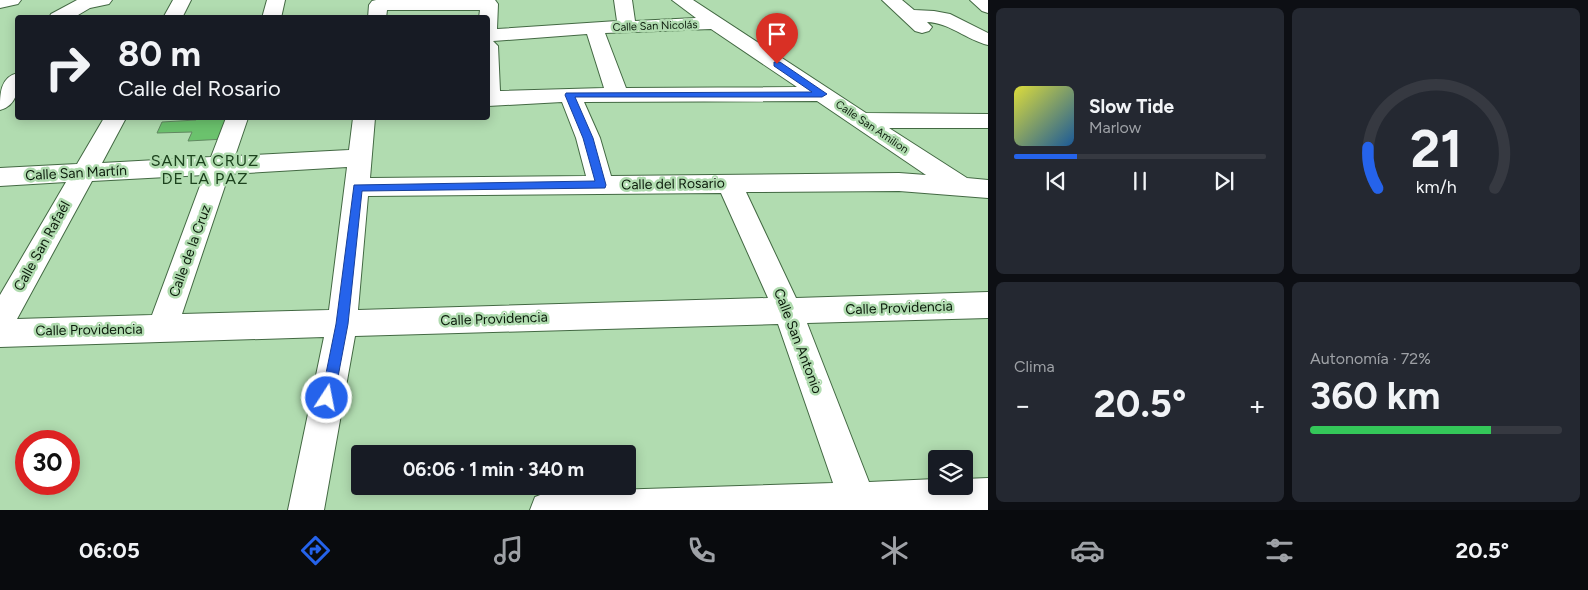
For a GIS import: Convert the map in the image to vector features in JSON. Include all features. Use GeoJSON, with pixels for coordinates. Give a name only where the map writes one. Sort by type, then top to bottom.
{"type":"FeatureCollection","features":[{"type":"Feature","properties":{"kind":"street"},"geometry":{"type":"LineString","coordinates":[[0,3],[12,0]]}},
{"type":"Feature","properties":{"kind":"street"},"geometry":{"type":"LineString","coordinates":[[174,15],[182,0]]}},
{"type":"Feature","properties":{"kind":"street"},"geometry":{"type":"LineString","coordinates":[[272,15],[276,0]]}},
{"type":"Feature","properties":{"kind":"street"},"geometry":{"type":"LineString","coordinates":[[623,0],[627,27]]}},
{"type":"Feature","properties":{"kind":"street","name":"Calle San Amilion"},"geometry":{"type":"LineString","coordinates":[[681,0],[988,204]]}},
{"type":"Feature","properties":{"kind":"street"},"geometry":{"type":"LineString","coordinates":[[891,0],[929,33]]}},
{"type":"Feature","properties":{"kind":"street"},"geometry":{"type":"LineString","coordinates":[[979,0],[988,7]]}},
{"type":"Feature","properties":{"kind":"street"},"geometry":{"type":"LineString","coordinates":[[64,15],[90,1]]}},
{"type":"Feature","properties":{"kind":"street"},"geometry":{"type":"LineString","coordinates":[[377,11],[432,2],[489,4],[489,15]]}},
{"type":"Feature","properties":{"kind":"street"},"geometry":{"type":"LineString","coordinates":[[909,16],[930,16],[948,20],[980,37],[988,39]]}},
{"type":"Feature","properties":{"kind":"street","name":"Calle San Nicolás"},"geometry":{"type":"LineString","coordinates":[[490,36],[594,28],[716,23]]}},
{"type":"Feature","properties":{"kind":"street"},"geometry":{"type":"LineString","coordinates":[[594,28],[617,94]]}},
{"type":"Feature","properties":{"kind":"street"},"geometry":{"type":"LineString","coordinates":[[0,103],[15,83]]}},
{"type":"Feature","properties":{"kind":"street"},"geometry":{"type":"LineString","coordinates":[[490,99],[617,94],[822,94]]}},
{"type":"Feature","properties":{"kind":"street"},"geometry":{"type":"LineString","coordinates":[[570,95],[588,138],[601,185]]}},
{"type":"Feature","properties":{"kind":"street","name":"Calle San Rafaél"},"geometry":{"type":"LineString","coordinates":[[0,322],[114,120]]}},
{"type":"Feature","properties":{"kind":"street","name":"Calle de la Cruz"},"geometry":{"type":"LineString","coordinates":[[162,328],[237,120]]}},
{"type":"Feature","properties":{"kind":"street"},"geometry":{"type":"LineString","coordinates":[[306,510],[342,324],[364,120]]}},
{"type":"Feature","properties":{"kind":"street"},"geometry":{"type":"LineString","coordinates":[[861,120],[988,121]]}},
{"type":"Feature","properties":{"kind":"street","name":"Calle San Martín"},"geometry":{"type":"LineString","coordinates":[[0,177],[361,158]]}},
{"type":"Feature","properties":{"kind":"street","name":"Calle del Rosario"},"geometry":{"type":"LineString","coordinates":[[357,187],[899,182],[988,189]]}},
{"type":"Feature","properties":{"kind":"street","name":"Calle San Antonio"},"geometry":{"type":"LineString","coordinates":[[730,184],[788,311],[858,501]]}},
{"type":"Feature","properties":{"kind":"street","name":"Calle Providencia"},"geometry":{"type":"LineString","coordinates":[[0,333],[988,305]]}},
{"type":"Feature","properties":{"kind":"street"},"geometry":{"type":"LineString","coordinates":[[548,510],[988,496]]}},
{"type":"Feature","properties":{"kind":"building"},"geometry":{"type":"Polygon","coordinates":[[[226,120],[223,130],[225,139],[188,141],[192,132],[157,133],[162,122],[226,120]]]}},
{"type":"Feature","properties":{"kind":"district","name":"SANTA CRUZ DE LA PAZ"},"geometry":{"type":"Point","coordinates":[205,169]}},
{"type":"Feature","properties":{"kind":"route"},"geometry":{"type":"LineString","coordinates":[[327,398],[342,324],[357,187],[601,185],[588,138],[570,95],[822,94],[777,64]]}}]}
